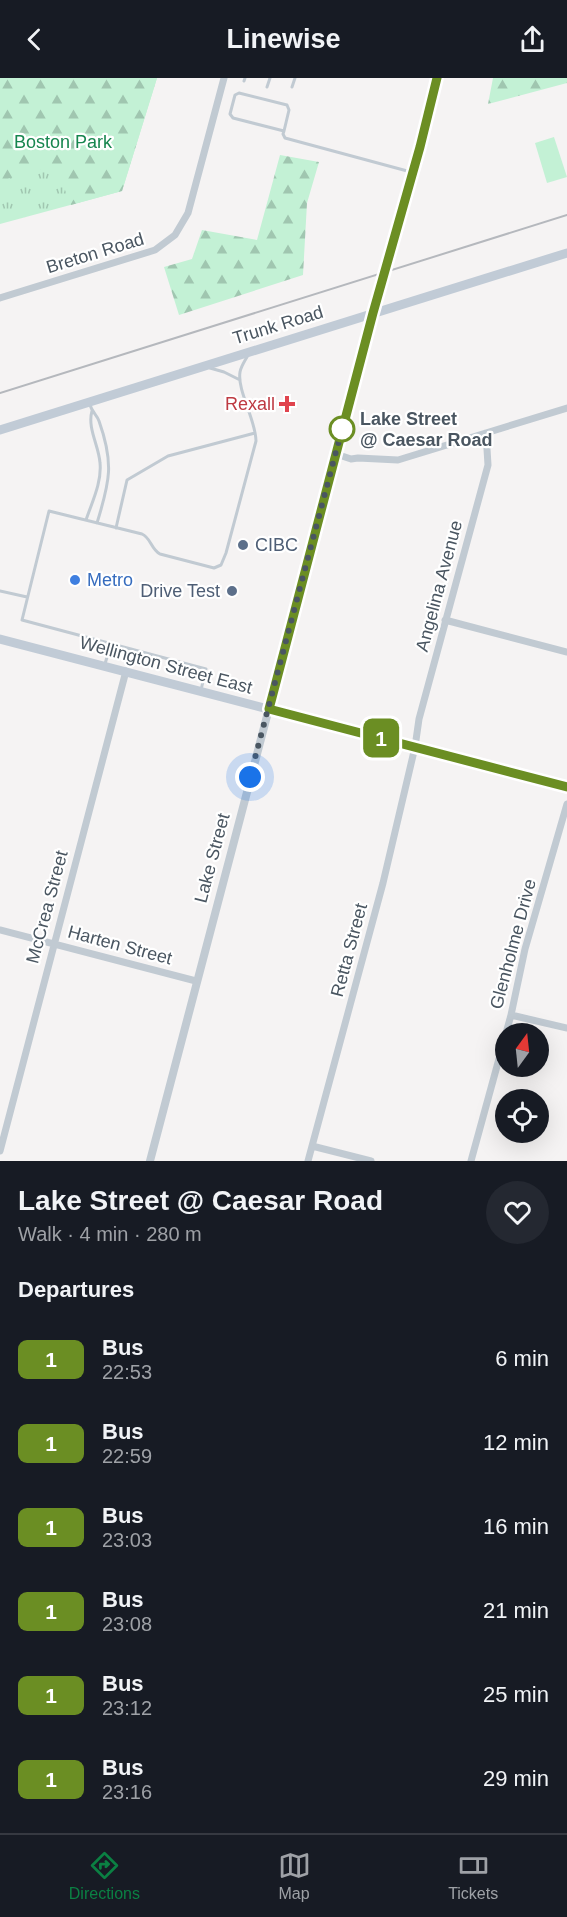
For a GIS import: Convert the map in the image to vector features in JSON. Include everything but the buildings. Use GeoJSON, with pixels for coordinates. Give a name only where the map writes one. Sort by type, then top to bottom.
{"type":"FeatureCollection","features":[{"type":"Feature","properties":{"kind":"main road","name":"Trunk Road"},"geometry":{"type":"LineString","coordinates":[[0,430],[90,407],[202,366],[567,253]]}},
{"type":"Feature","properties":{"kind":"main road","name":"Wellington Street East"},"geometry":{"type":"LineString","coordinates":[[0,639],[567,787]]}},
{"type":"Feature","properties":{"kind":"street","name":"Breton Road"},"geometry":{"type":"LineString","coordinates":[[0,298],[155,250],[176,236],[188,213],[224,78]]}},
{"type":"Feature","properties":{"kind":"street","name":"Lake Street"},"geometry":{"type":"LineString","coordinates":[[150,1161],[437,78]]}},
{"type":"Feature","properties":{"kind":"street"},"geometry":{"type":"LineString","coordinates":[[336,454],[351,459],[398,460],[567,408]]}},
{"type":"Feature","properties":{"kind":"street","name":"Angelina Avenue"},"geometry":{"type":"LineString","coordinates":[[415,747],[419,719],[488,465],[486,433]]}},
{"type":"Feature","properties":{"kind":"street"},"geometry":{"type":"LineString","coordinates":[[445,620],[567,652]]}},
{"type":"Feature","properties":{"kind":"street","name":"McCrea Street"},"geometry":{"type":"LineString","coordinates":[[0,1151],[53,942],[126,671]]}},
{"type":"Feature","properties":{"kind":"street","name":"Retta Street"},"geometry":{"type":"LineString","coordinates":[[308,1161],[383,883],[415,747]]}},
{"type":"Feature","properties":{"kind":"street","name":"Glenholme Drive"},"geometry":{"type":"LineString","coordinates":[[471,1161],[511,1015],[525,949],[567,804]]}},
{"type":"Feature","properties":{"kind":"street","name":"Harten Street"},"geometry":{"type":"LineString","coordinates":[[0,930],[196,981]]}},
{"type":"Feature","properties":{"kind":"street"},"geometry":{"type":"LineString","coordinates":[[511,1015],[567,1028]]}},
{"type":"Feature","properties":{"kind":"street"},"geometry":{"type":"LineString","coordinates":[[312,1146],[371,1161]]}},
{"type":"Feature","properties":{"kind":"lane"},"geometry":{"type":"LineString","coordinates":[[267,87],[270,78]]}},
{"type":"Feature","properties":{"kind":"lane"},"geometry":{"type":"LineString","coordinates":[[292,87],[295,78]]}},
{"type":"Feature","properties":{"kind":"lane"},"geometry":{"type":"LineString","coordinates":[[284,131],[233,118],[230,114],[235,95],[240,93],[287,105],[289,110],[283,136],[285,138],[413,173]]}},
{"type":"Feature","properties":{"kind":"lane"},"geometry":{"type":"LineString","coordinates":[[201,691],[206,669],[22,620],[49,511],[146,536],[160,555],[218,567],[224,561],[256,441],[256,432],[240,380],[242,367],[251,351]]}},
{"type":"Feature","properties":{"kind":"lane"},"geometry":{"type":"LineString","coordinates":[[202,366],[224,372],[240,380]]}},
{"type":"Feature","properties":{"kind":"lane"},"geometry":{"type":"LineString","coordinates":[[86,520],[101,471],[90,420],[90,407]]}},
{"type":"Feature","properties":{"kind":"lane"},"geometry":{"type":"LineString","coordinates":[[90,407],[98,417],[110,464],[97,523]]}},
{"type":"Feature","properties":{"kind":"lane"},"geometry":{"type":"LineString","coordinates":[[116,528],[127,480],[168,456],[256,432]]}},
{"type":"Feature","properties":{"kind":"lane"},"geometry":{"type":"LineString","coordinates":[[0,591],[27,597]]}},
{"type":"Feature","properties":{"kind":"lane"},"geometry":{"type":"LineString","coordinates":[[104,666],[111,643]]}},
{"type":"Feature","properties":{"kind":"green space","name":"Boston Park"},"geometry":{"type":"Polygon","coordinates":[[[0,78],[157,78],[122,191],[0,224],[0,78]]]}},
{"type":"Feature","properties":{"kind":"green space","name":"Boston Park"},"geometry":{"type":"Polygon","coordinates":[[[0,78],[157,78],[122,191],[71,205],[55,165],[0,181],[0,78]]]}},
{"type":"Feature","properties":{"kind":"green space"},"geometry":{"type":"Polygon","coordinates":[[[493,78],[567,78],[567,83],[488,104],[493,78]]]}},
{"type":"Feature","properties":{"kind":"green space"},"geometry":{"type":"Polygon","coordinates":[[[554,137],[567,177],[547,183],[535,143],[554,137]]]}},
{"type":"Feature","properties":{"kind":"green space"},"geometry":{"type":"Polygon","coordinates":[[[280,155],[319,162],[307,203],[303,275],[179,315],[164,267],[192,259],[202,230],[257,240],[280,155]]]}},
{"type":"Feature","properties":{"kind":"railway"},"geometry":{"type":"LineString","coordinates":[[0,393],[567,215]]}},
{"type":"Feature","properties":{"kind":"bus line","name":"1"},"geometry":{"type":"LineString","coordinates":[[437,78],[269,709],[567,787]]}},
{"type":"Feature","properties":{"kind":"place","name":"Rexall"},"geometry":{"type":"Point","coordinates":[287,404]}},
{"type":"Feature","properties":{"kind":"place","name":"Lake Street @ Caesar Road"},"geometry":{"type":"Point","coordinates":[342,429]}},
{"type":"Feature","properties":{"kind":"place","name":"CIBC"},"geometry":{"type":"Point","coordinates":[243,545]}},
{"type":"Feature","properties":{"kind":"place","name":"Metro"},"geometry":{"type":"Point","coordinates":[75,580]}},
{"type":"Feature","properties":{"kind":"place","name":"Drive Test"},"geometry":{"type":"Point","coordinates":[232,591]}},
{"type":"Feature","properties":{"kind":"route"},"geometry":{"type":"LineString","coordinates":[[250,777],[342,429]]}}]}
